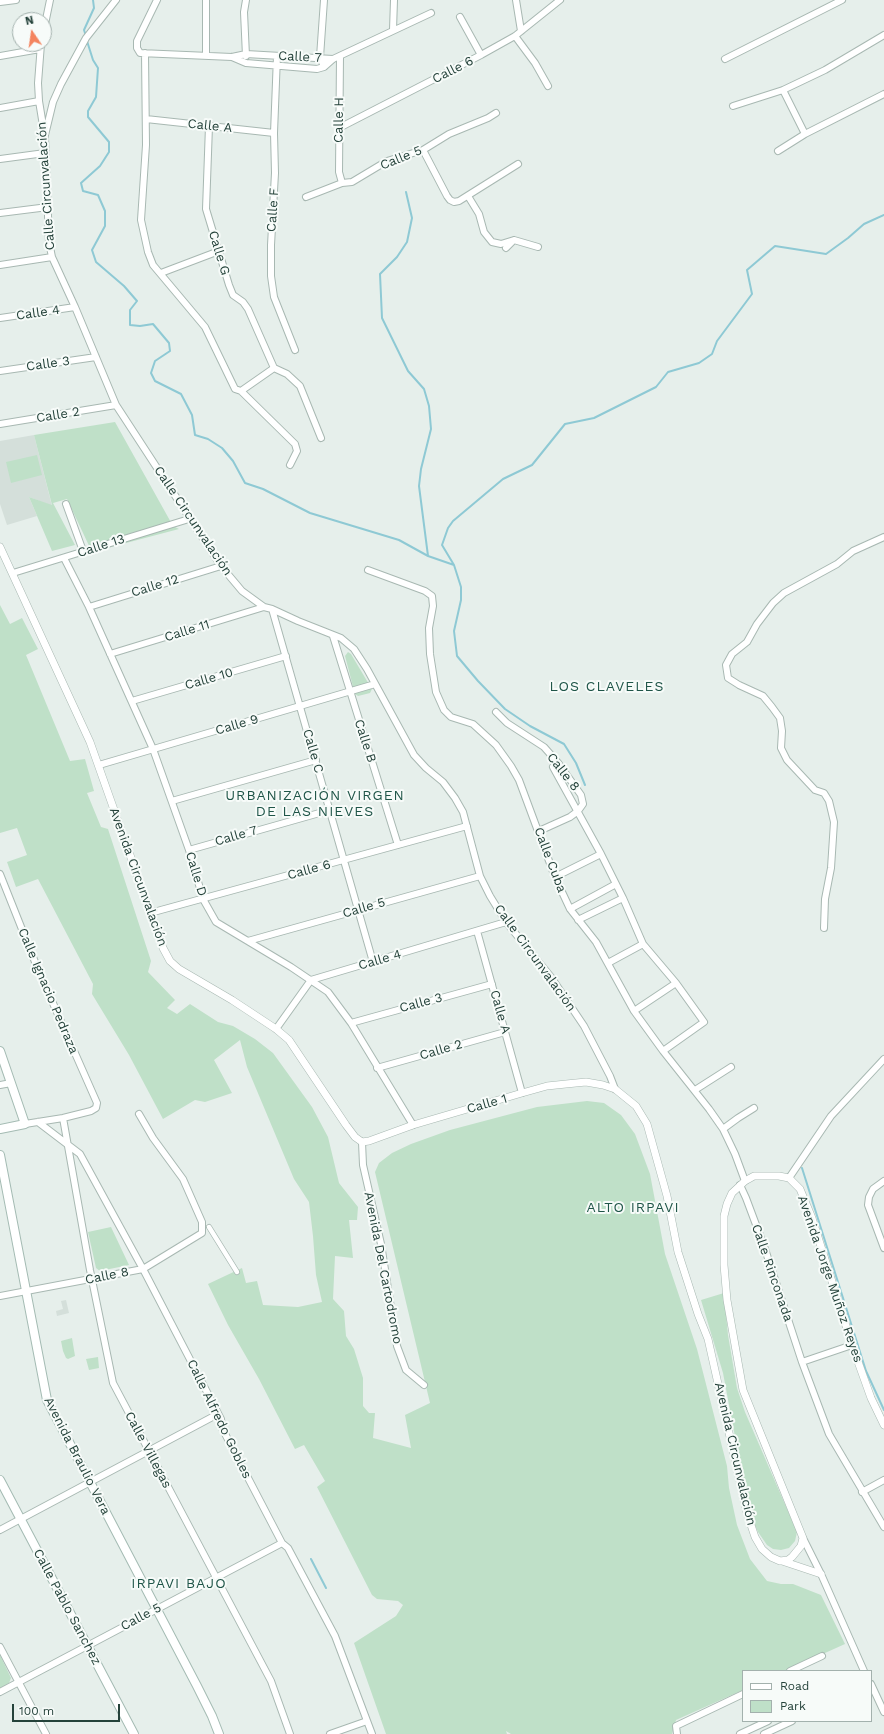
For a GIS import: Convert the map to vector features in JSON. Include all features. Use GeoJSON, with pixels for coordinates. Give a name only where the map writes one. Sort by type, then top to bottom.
{"type":"FeatureCollection","features":[{"type":"Feature","properties":{"kind":"main road"},"geometry":{"type":"LineString","coordinates":[[0,1051],[25,1124],[0,1129]]}},
{"type":"Feature","properties":{"kind":"main road","name":"Avenida Braulio Vera"},"geometry":{"type":"LineString","coordinates":[[0,1155],[47,1400],[200,1692],[219,1734]]}},
{"type":"Feature","properties":{"kind":"main road","name":"Calle Pablo Sanchez"},"geometry":{"type":"LineString","coordinates":[[0,1480],[134,1734]]}},
{"type":"Feature","properties":{"kind":"street"},"geometry":{"type":"LineString","coordinates":[[0,2],[16,0]]}},
{"type":"Feature","properties":{"kind":"street"},"geometry":{"type":"LineString","coordinates":[[48,12],[50,0]]}},
{"type":"Feature","properties":{"kind":"street"},"geometry":{"type":"LineString","coordinates":[[45,138],[53,102],[61,84],[86,38],[116,0]]}},
{"type":"Feature","properties":{"kind":"street"},"geometry":{"type":"LineString","coordinates":[[157,0],[137,41],[138,51],[140,53],[145,53],[146,145],[140,220],[148,252],[153,265],[205,327],[235,388],[241,391],[295,444],[297,451],[290,465]]}},
{"type":"Feature","properties":{"kind":"street"},"geometry":{"type":"LineString","coordinates":[[206,0],[206,56]]}},
{"type":"Feature","properties":{"kind":"street"},"geometry":{"type":"LineString","coordinates":[[246,0],[244,12],[246,63]]}},
{"type":"Feature","properties":{"kind":"street"},"geometry":{"type":"LineString","coordinates":[[324,0],[320,57],[324,67]]}},
{"type":"Feature","properties":{"kind":"street"},"geometry":{"type":"LineString","coordinates":[[393,30],[394,0]]}},
{"type":"Feature","properties":{"kind":"street"},"geometry":{"type":"LineString","coordinates":[[516,0],[521,31]]}},
{"type":"Feature","properties":{"kind":"street","name":"Calle 6"},"geometry":{"type":"LineString","coordinates":[[339,128],[515,36],[560,0]]}},
{"type":"Feature","properties":{"kind":"street"},"geometry":{"type":"LineString","coordinates":[[726,59],[842,0]]}},
{"type":"Feature","properties":{"kind":"street"},"geometry":{"type":"LineString","coordinates":[[337,57],[431,13]]}},
{"type":"Feature","properties":{"kind":"street"},"geometry":{"type":"LineString","coordinates":[[460,17],[481,55]]}},
{"type":"Feature","properties":{"kind":"street"},"geometry":{"type":"LineString","coordinates":[[733,106],[783,90],[824,70],[884,35]]}},
{"type":"Feature","properties":{"kind":"street"},"geometry":{"type":"LineString","coordinates":[[515,36],[535,63],[548,86]]}},
{"type":"Feature","properties":{"kind":"street"},"geometry":{"type":"LineString","coordinates":[[0,56],[18,52]]}},
{"type":"Feature","properties":{"kind":"street","name":"Calle Circunvalación"},"geometry":{"type":"LineString","coordinates":[[40,52],[39,101],[45,138],[49,242],[52,257],[75,307],[116,405],[189,519],[221,566],[242,591],[264,607],[341,638],[354,649],[414,756],[443,782],[464,812],[480,876],[506,922],[551,977],[584,1026],[610,1076],[615,1089]]}},
{"type":"Feature","properties":{"kind":"street","name":"Calle 7"},"geometry":{"type":"LineString","coordinates":[[145,53],[232,57],[246,54],[337,57]]}},
{"type":"Feature","properties":{"kind":"street","name":"Calle F"},"geometry":{"type":"LineString","coordinates":[[277,56],[271,276],[274,297],[295,350]]}},
{"type":"Feature","properties":{"kind":"street","name":"Calle 7"},"geometry":{"type":"LineString","coordinates":[[232,57],[246,63],[317,69],[324,67],[337,57]]}},
{"type":"Feature","properties":{"kind":"street","name":"Calle H"},"geometry":{"type":"LineString","coordinates":[[337,57],[339,172],[342,183]]}},
{"type":"Feature","properties":{"kind":"street"},"geometry":{"type":"LineString","coordinates":[[783,90],[805,134]]}},
{"type":"Feature","properties":{"kind":"street"},"geometry":{"type":"LineString","coordinates":[[778,151],[805,134],[884,94]]}},
{"type":"Feature","properties":{"kind":"street"},"geometry":{"type":"LineString","coordinates":[[0,108],[39,101]]}},
{"type":"Feature","properties":{"kind":"street","name":"Calle 5"},"geometry":{"type":"LineString","coordinates":[[306,197],[342,183],[352,182],[391,159],[423,150],[449,134],[488,118],[496,113]]}},
{"type":"Feature","properties":{"kind":"street","name":"Calle A"},"geometry":{"type":"LineString","coordinates":[[146,119],[274,133]]}},
{"type":"Feature","properties":{"kind":"street","name":"Calle G"},"geometry":{"type":"LineString","coordinates":[[209,126],[206,209],[233,295],[243,302],[248,309],[274,368]]}},
{"type":"Feature","properties":{"kind":"street"},"geometry":{"type":"LineString","coordinates":[[423,150],[450,200],[457,202],[518,164]]}},
{"type":"Feature","properties":{"kind":"street"},"geometry":{"type":"LineString","coordinates":[[0,159],[45,153]]}},
{"type":"Feature","properties":{"kind":"street"},"geometry":{"type":"LineString","coordinates":[[468,196],[476,207],[482,225],[490,239],[496,244],[514,240],[538,247]]}},
{"type":"Feature","properties":{"kind":"street"},"geometry":{"type":"LineString","coordinates":[[0,213],[48,207]]}},
{"type":"Feature","properties":{"kind":"street"},"geometry":{"type":"LineString","coordinates":[[506,248],[514,240]]}},
{"type":"Feature","properties":{"kind":"street"},"geometry":{"type":"LineString","coordinates":[[160,273],[219,251]]}},
{"type":"Feature","properties":{"kind":"street"},"geometry":{"type":"LineString","coordinates":[[0,265],[52,257]]}},
{"type":"Feature","properties":{"kind":"street","name":"Calle 4"},"geometry":{"type":"LineString","coordinates":[[0,318],[75,307]]}},
{"type":"Feature","properties":{"kind":"street","name":"Calle 3"},"geometry":{"type":"LineString","coordinates":[[0,371],[96,357]]}},
{"type":"Feature","properties":{"kind":"street"},"geometry":{"type":"LineString","coordinates":[[241,391],[274,368],[287,374],[300,386],[321,438]]}},
{"type":"Feature","properties":{"kind":"street","name":"Calle 2"},"geometry":{"type":"LineString","coordinates":[[0,424],[116,405]]}},
{"type":"Feature","properties":{"kind":"street"},"geometry":{"type":"LineString","coordinates":[[66,504],[83,551]]}},
{"type":"Feature","properties":{"kind":"street","name":"Calle 13"},"geometry":{"type":"LineString","coordinates":[[12,573],[189,519]]}},
{"type":"Feature","properties":{"kind":"street"},"geometry":{"type":"LineString","coordinates":[[824,928],[825,899],[831,868],[834,822],[829,801],[824,793],[815,790],[786,760],[782,748],[780,718],[772,707],[763,696],[728,678],[726,665],[732,654],[748,642],[757,624],[773,603],[784,593],[837,564],[853,551],[884,537]]}},
{"type":"Feature","properties":{"kind":"street","name":"Avenida Circunvalación"},"geometry":{"type":"LineString","coordinates":[[0,547],[99,766],[150,913],[163,948],[170,961],[179,969],[232,1000],[276,1029],[289,1040],[346,1125],[355,1137],[362,1142]]}},
{"type":"Feature","properties":{"kind":"street","name":"Calle D"},"geometry":{"type":"LineString","coordinates":[[64,558],[89,607],[153,749],[189,850],[204,898],[216,922],[328,992],[351,1023],[412,1125]]}},
{"type":"Feature","properties":{"kind":"street","name":"Calle 12"},"geometry":{"type":"LineString","coordinates":[[89,607],[221,566]]}},
{"type":"Feature","properties":{"kind":"street","name":"Calle Cuba"},"geometry":{"type":"LineString","coordinates":[[368,570],[425,591],[432,596],[433,606],[429,628],[430,654],[436,692],[444,710],[451,717],[473,724],[496,745],[520,780],[555,877],[570,909],[596,942],[634,1011],[723,1129],[735,1154],[742,1183]]}},
{"type":"Feature","properties":{"kind":"street","name":"Calle 11"},"geometry":{"type":"LineString","coordinates":[[110,654],[264,607]]}},
{"type":"Feature","properties":{"kind":"street","name":"Calle C"},"geometry":{"type":"LineString","coordinates":[[272,609],[374,962]]}},
{"type":"Feature","properties":{"kind":"street","name":"Calle B"},"geometry":{"type":"LineString","coordinates":[[333,636],[398,845]]}},
{"type":"Feature","properties":{"kind":"street","name":"Calle 10"},"geometry":{"type":"LineString","coordinates":[[132,701],[286,656]]}},
{"type":"Feature","properties":{"kind":"street","name":"Calle 9"},"geometry":{"type":"LineString","coordinates":[[99,766],[375,684]]}},
{"type":"Feature","properties":{"kind":"street","name":"Calle 8"},"geometry":{"type":"LineString","coordinates":[[496,712],[507,723],[544,747],[559,764],[581,795],[583,804],[578,811],[570,817],[539,830]]}},
{"type":"Feature","properties":{"kind":"street"},"geometry":{"type":"LineString","coordinates":[[172,801],[316,760]]}},
{"type":"Feature","properties":{"kind":"street"},"geometry":{"type":"LineString","coordinates":[[552,767],[601,854],[623,898],[642,944],[676,983],[704,1022],[663,1051]]}},
{"type":"Feature","properties":{"kind":"street","name":"Calle 7"},"geometry":{"type":"LineString","coordinates":[[189,850],[330,810]]}},
{"type":"Feature","properties":{"kind":"street","name":"Calle 6"},"geometry":{"type":"LineString","coordinates":[[150,913],[467,826]]}},
{"type":"Feature","properties":{"kind":"street"},"geometry":{"type":"LineString","coordinates":[[555,877],[601,854]]}},
{"type":"Feature","properties":{"kind":"street","name":"Calle Ignacio Pedraza"},"geometry":{"type":"LineString","coordinates":[[0,874],[40,974],[97,1103],[96,1108],[91,1111],[63,1118]]}},
{"type":"Feature","properties":{"kind":"street","name":"Calle 5"},"geometry":{"type":"LineString","coordinates":[[248,941],[480,876]]}},
{"type":"Feature","properties":{"kind":"street"},"geometry":{"type":"LineString","coordinates":[[570,909],[616,884]]}},
{"type":"Feature","properties":{"kind":"street"},"geometry":{"type":"LineString","coordinates":[[578,920],[623,898]]}},
{"type":"Feature","properties":{"kind":"street","name":"Calle 4"},"geometry":{"type":"LineString","coordinates":[[311,980],[506,922]]}},
{"type":"Feature","properties":{"kind":"street","name":"Calle A"},"geometry":{"type":"LineString","coordinates":[[477,931],[522,1093]]}},
{"type":"Feature","properties":{"kind":"street"},"geometry":{"type":"LineString","coordinates":[[608,963],[642,944]]}},
{"type":"Feature","properties":{"kind":"street"},"geometry":{"type":"LineString","coordinates":[[276,1029],[311,980]]}},
{"type":"Feature","properties":{"kind":"street"},"geometry":{"type":"LineString","coordinates":[[634,1011],[676,983]]}},
{"type":"Feature","properties":{"kind":"street","name":"Calle 3"},"geometry":{"type":"LineString","coordinates":[[351,1023],[492,984]]}},
{"type":"Feature","properties":{"kind":"street","name":"Calle 2"},"geometry":{"type":"LineString","coordinates":[[377,1068],[505,1032]]}},
{"type":"Feature","properties":{"kind":"street"},"geometry":{"type":"LineString","coordinates":[[742,1183],[754,1176],[768,1175],[789,1178],[832,1116],[884,1059]]}},
{"type":"Feature","properties":{"kind":"street"},"geometry":{"type":"LineString","coordinates":[[695,1090],[731,1067]]}},
{"type":"Feature","properties":{"kind":"street","name":"Calle 1"},"geometry":{"type":"LineString","coordinates":[[362,1142],[369,1141],[412,1125],[547,1086],[586,1082],[603,1084],[615,1089]]}},
{"type":"Feature","properties":{"kind":"street"},"geometry":{"type":"LineString","coordinates":[[0,1085],[11,1083]]}},
{"type":"Feature","properties":{"kind":"street","name":"Avenida Circunvalación"},"geometry":{"type":"LineString","coordinates":[[615,1089],[636,1106],[647,1124],[667,1196],[678,1252],[698,1314],[708,1339],[747,1513],[755,1537],[762,1549],[771,1557],[822,1574]]}},
{"type":"Feature","properties":{"kind":"street"},"geometry":{"type":"LineString","coordinates":[[723,1129],[754,1108]]}},
{"type":"Feature","properties":{"kind":"street"},"geometry":{"type":"LineString","coordinates":[[139,1114],[153,1138],[183,1179],[202,1222],[237,1272]]}},
{"type":"Feature","properties":{"kind":"street"},"geometry":{"type":"LineString","coordinates":[[25,1124],[63,1118]]}},
{"type":"Feature","properties":{"kind":"street","name":"Calle Villegas"},"geometry":{"type":"LineString","coordinates":[[63,1118],[91,1280],[112,1383],[271,1681],[290,1734]]}},
{"type":"Feature","properties":{"kind":"street","name":"Calle Alfredo Gobles"},"geometry":{"type":"LineString","coordinates":[[38,1122],[80,1154],[143,1268],[221,1420],[222,1428],[282,1542],[288,1548],[335,1636],[372,1734]]}},
{"type":"Feature","properties":{"kind":"street","name":"Avenida Del Cartodromo"},"geometry":{"type":"LineString","coordinates":[[362,1142],[363,1165],[381,1244],[397,1346],[406,1370],[424,1385]]}},
{"type":"Feature","properties":{"kind":"street","name":"Avenida Jorge Muñoz Reyes"},"geometry":{"type":"LineString","coordinates":[[789,1178],[800,1189],[812,1218],[852,1345],[871,1398],[884,1425]]}},
{"type":"Feature","properties":{"kind":"street"},"geometry":{"type":"LineString","coordinates":[[884,1181],[873,1189],[869,1196],[868,1205],[884,1248]]}},
{"type":"Feature","properties":{"kind":"street","name":"Avenida Circunvalación"},"geometry":{"type":"LineString","coordinates":[[742,1183],[729,1198],[724,1216],[724,1265],[727,1300],[735,1349],[743,1390],[803,1538]]}},
{"type":"Feature","properties":{"kind":"street","name":"Calle Rinconada"},"geometry":{"type":"LineString","coordinates":[[742,1183],[802,1362],[829,1434],[884,1527]]}},
{"type":"Feature","properties":{"kind":"street","name":"Calle 8"},"geometry":{"type":"LineString","coordinates":[[0,1296],[91,1280],[143,1268],[200,1236],[206,1228]]}},
{"type":"Feature","properties":{"kind":"street"},"geometry":{"type":"LineString","coordinates":[[802,1362],[852,1345]]}},
{"type":"Feature","properties":{"kind":"street"},"geometry":{"type":"LineString","coordinates":[[0,1530],[218,1414]]}},
{"type":"Feature","properties":{"kind":"street"},"geometry":{"type":"LineString","coordinates":[[862,1492],[884,1480]]}},
{"type":"Feature","properties":{"kind":"street"},"geometry":{"type":"LineString","coordinates":[[780,1561],[788,1560],[797,1553],[803,1538]]}},
{"type":"Feature","properties":{"kind":"street"},"geometry":{"type":"LineString","coordinates":[[803,1538],[822,1574],[864,1670]]}},
{"type":"Feature","properties":{"kind":"street","name":"Calle 5"},"geometry":{"type":"LineString","coordinates":[[0,1692],[282,1542]]}},
{"type":"Feature","properties":{"kind":"street"},"geometry":{"type":"LineString","coordinates":[[0,1647],[46,1734]]}},
{"type":"Feature","properties":{"kind":"street"},"geometry":{"type":"LineString","coordinates":[[792,1670],[822,1656]]}},
{"type":"Feature","properties":{"kind":"street"},"geometry":{"type":"LineString","coordinates":[[872,1686],[884,1712]]}},
{"type":"Feature","properties":{"kind":"street"},"geometry":{"type":"LineString","coordinates":[[676,1733],[676,1726],[742,1694]]}},
{"type":"Feature","properties":{"kind":"street"},"geometry":{"type":"LineString","coordinates":[[330,1734],[367,1720]]}},
{"type":"Feature","properties":{"kind":"street"},"geometry":{"type":"LineString","coordinates":[[740,1734],[750,1732],[766,1722]]}},
{"type":"Feature","properties":{"kind":"street"},"geometry":{"type":"LineString","coordinates":[[764,1734],[790,1722]]}},
{"type":"Feature","properties":{"kind":"shaded area"},"geometry":{"type":"Polygon","coordinates":[[[34,435],[52,506],[29,497],[37,516],[7,525],[0,504],[0,441],[34,435]]]}},
{"type":"Feature","properties":{"kind":"shaded area"},"geometry":{"type":"Polygon","coordinates":[[[66,1300],[69,1313],[57,1316],[56,1311],[63,1309],[61,1301],[66,1300]]]}},
{"type":"Feature","properties":{"kind":"green space"},"geometry":{"type":"Polygon","coordinates":[[[115,422],[173,526],[179,529],[92,552],[67,499],[53,503],[75,545],[52,551],[29,497],[52,505],[34,435],[115,422]]]}},
{"type":"Feature","properties":{"kind":"green space"},"geometry":{"type":"Polygon","coordinates":[[[37,455],[42,475],[11,483],[6,462],[37,455]]]}},
{"type":"Feature","properties":{"kind":"green space"},"geometry":{"type":"Polygon","coordinates":[[[0,605],[10,624],[22,618],[38,649],[26,655],[70,761],[85,759],[94,791],[87,793],[101,827],[108,829],[151,961],[148,972],[175,1000],[167,1008],[177,1014],[190,1004],[218,1022],[233,1026],[255,1039],[273,1053],[312,1107],[328,1137],[339,1183],[358,1207],[357,1220],[349,1220],[353,1258],[335,1256],[333,1299],[344,1311],[346,1336],[354,1349],[363,1378],[363,1406],[369,1413],[375,1413],[373,1438],[411,1448],[405,1415],[430,1403],[375,1172],[379,1163],[392,1153],[411,1144],[450,1130],[537,1107],[587,1101],[604,1103],[621,1115],[635,1134],[650,1174],[665,1254],[697,1349],[727,1466],[729,1488],[737,1525],[750,1559],[767,1581],[781,1584],[793,1584],[821,1595],[845,1644],[787,1670],[742,1670],[742,1690],[676,1720],[672,1734],[511,1734],[506,1731],[507,1734],[386,1734],[354,1643],[396,1616],[403,1605],[398,1601],[377,1599],[372,1595],[317,1487],[325,1481],[304,1445],[295,1449],[259,1379],[228,1325],[208,1284],[242,1268],[246,1283],[257,1281],[263,1305],[298,1307],[322,1302],[316,1275],[309,1202],[294,1179],[247,1067],[240,1040],[214,1060],[232,1093],[205,1102],[195,1100],[163,1119],[129,1055],[92,994],[93,984],[38,879],[16,887],[7,862],[27,855],[17,828],[0,833],[0,605]]]}},
{"type":"Feature","properties":{"kind":"green space"},"geometry":{"type":"Polygon","coordinates":[[[348,652],[351,654],[372,689],[370,693],[358,696],[355,694],[345,656],[348,652]]]}},
{"type":"Feature","properties":{"kind":"green space"},"geometry":{"type":"Polygon","coordinates":[[[111,1227],[129,1265],[100,1271],[96,1268],[88,1232],[111,1227]]]}},
{"type":"Feature","properties":{"kind":"green space"},"geometry":{"type":"Polygon","coordinates":[[[724,1293],[728,1335],[737,1388],[745,1412],[797,1532],[795,1541],[789,1548],[781,1550],[773,1549],[767,1545],[758,1532],[751,1517],[723,1373],[701,1300],[724,1293]]]}},
{"type":"Feature","properties":{"kind":"green space"},"geometry":{"type":"Polygon","coordinates":[[[72,1338],[75,1356],[68,1359],[63,1351],[61,1341],[72,1338]]]}},
{"type":"Feature","properties":{"kind":"green space"},"geometry":{"type":"Polygon","coordinates":[[[98,1357],[99,1368],[89,1370],[86,1359],[98,1357]]]}},
{"type":"Feature","properties":{"kind":"green space"},"geometry":{"type":"Polygon","coordinates":[[[0,1655],[11,1678],[9,1683],[0,1688],[0,1655]]]}},
{"type":"Feature","properties":{"kind":"waterway"},"geometry":{"type":"LineString","coordinates":[[86,36],[84,30],[94,8],[93,0]]}},
{"type":"Feature","properties":{"kind":"waterway"},"geometry":{"type":"LineString","coordinates":[[87,41],[93,60],[98,68],[96,97],[88,111],[88,117],[109,142],[109,152],[100,166],[81,183],[83,191],[98,195],[105,211],[105,226],[92,250],[96,262],[124,286],[137,301],[130,310],[130,325],[140,326],[153,324],[169,343],[170,351],[155,361],[151,373],[155,381],[181,394],[192,415],[195,435],[208,439],[222,448],[233,461],[245,483],[263,489],[310,513],[399,540],[428,556],[454,565],[461,587],[461,600],[454,631],[457,656],[478,681],[505,709],[530,726],[564,744],[576,763],[585,785]]}},
{"type":"Feature","properties":{"kind":"waterway"},"geometry":{"type":"LineString","coordinates":[[406,192],[412,218],[407,242],[397,257],[380,274],[382,318],[408,371],[424,389],[429,406],[431,429],[421,469],[419,486],[428,556]]}},
{"type":"Feature","properties":{"kind":"waterway"},"geometry":{"type":"LineString","coordinates":[[454,565],[442,545],[448,528],[453,521],[503,479],[532,465],[565,424],[594,418],[656,387],[668,372],[699,363],[712,354],[717,341],[752,294],[747,270],[775,246],[826,254],[864,224],[884,215]]}},
{"type":"Feature","properties":{"kind":"waterway"},"geometry":{"type":"LineString","coordinates":[[802,1168],[866,1371],[884,1410]]}},
{"type":"Feature","properties":{"kind":"waterway"},"geometry":{"type":"LineString","coordinates":[[311,1559],[326,1588]]}},
{"type":"Feature","properties":{"kind":"district","name":"LOS CLAVELES"},"geometry":{"type":"Point","coordinates":[607,687]}},
{"type":"Feature","properties":{"kind":"district","name":"URBANIZACIÓN VIRGEN DE LAS NIEVES"},"geometry":{"type":"Point","coordinates":[315,804]}},
{"type":"Feature","properties":{"kind":"district","name":"ALTO IRPAVI"},"geometry":{"type":"Point","coordinates":[633,1208]}},
{"type":"Feature","properties":{"kind":"district","name":"IRPAVI BAJO"},"geometry":{"type":"Point","coordinates":[179,1584]}}]}
